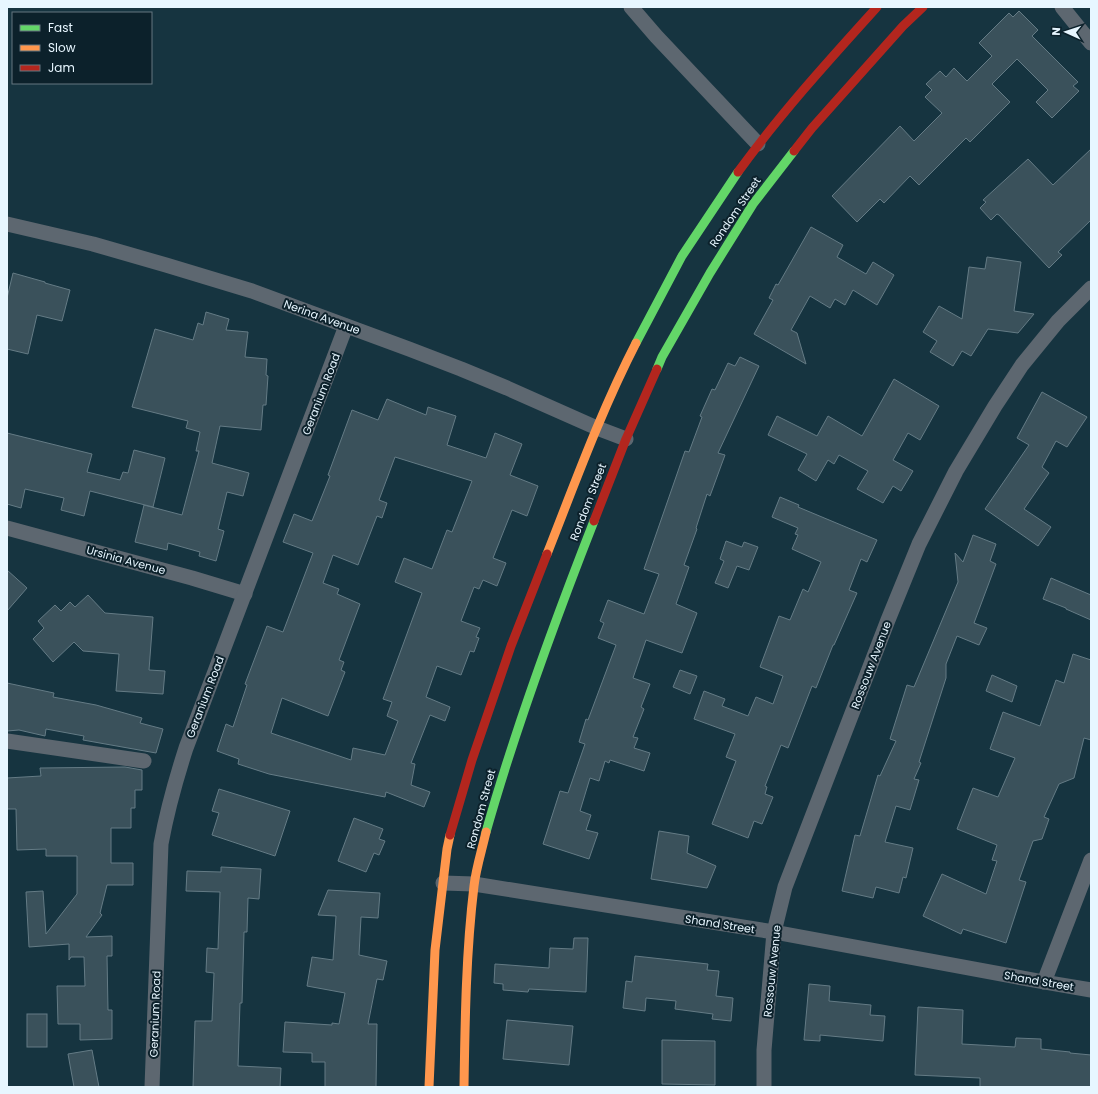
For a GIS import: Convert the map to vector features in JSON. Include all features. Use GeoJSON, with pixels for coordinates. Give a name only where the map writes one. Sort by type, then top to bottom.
{"type":"FeatureCollection","features":[{"type":"Feature","properties":{"kind":"street"},"geometry":{"type":"LineString","coordinates":[[631,7],[656,36],[758,144]]}},
{"type":"Feature","properties":{"kind":"street","name":"Rondom Street"},"geometry":{"type":"LineString","coordinates":[[430,1087],[435,950],[447,849],[453,823],[511,646],[597,428],[624,367],[682,256],[727,187],[758,144],[827,62],[877,7]]}},
{"type":"Feature","properties":{"kind":"street","name":"Rondom Street"},"geometry":{"type":"LineString","coordinates":[[464,1087],[468,949],[474,884],[486,832],[504,769],[578,561],[626,439],[662,357],[753,204],[812,128],[903,26],[923,7]]}},
{"type":"Feature","properties":{"kind":"street"},"geometry":{"type":"LineString","coordinates":[[1062,7],[1091,43]]}},
{"type":"Feature","properties":{"kind":"street","name":"Nerina Avenue"},"geometry":{"type":"LineString","coordinates":[[7,224],[70,238],[252,291],[409,349],[507,388],[597,428],[626,439]]}},
{"type":"Feature","properties":{"kind":"street","name":"Rossouw Avenue"},"geometry":{"type":"LineString","coordinates":[[764,1087],[764,1050],[774,932],[785,887],[888,620],[919,544],[956,471],[994,406],[1022,365],[1058,321],[1091,288]]}},
{"type":"Feature","properties":{"kind":"street","name":"Geranium Road"},"geometry":{"type":"LineString","coordinates":[[152,1087],[160,867],[164,827],[186,748],[346,326]]}},
{"type":"Feature","properties":{"kind":"street","name":"Ursinia Avenue"},"geometry":{"type":"LineString","coordinates":[[7,528],[192,578],[245,594]]}},
{"type":"Feature","properties":{"kind":"street"},"geometry":{"type":"LineString","coordinates":[[7,741],[144,761]]}},
{"type":"Feature","properties":{"kind":"street"},"geometry":{"type":"LineString","coordinates":[[1044,982],[1091,860]]}},
{"type":"Feature","properties":{"kind":"street","name":"Shand Street"},"geometry":{"type":"LineString","coordinates":[[443,883],[474,884],[774,932],[1091,990]]}},
{"type":"Feature","properties":{"kind":"building"},"geometry":{"type":"Polygon","coordinates":[[[1019,11],[1038,30],[1032,36],[1078,82],[1073,86],[1079,91],[1052,118],[1036,102],[1048,90],[1017,59],[992,84],[1010,102],[970,142],[966,138],[919,185],[910,176],[884,203],[880,199],[857,222],[832,196],[900,126],[914,141],[942,113],[925,97],[932,90],[926,84],[940,71],[946,77],[954,68],[967,81],[992,56],[979,43],[1009,13],[1013,17],[1019,11]]]}},
{"type":"Feature","properties":{"kind":"building"},"geometry":{"type":"Polygon","coordinates":[[[1091,149],[1091,220],[1058,252],[1062,255],[1049,268],[999,215],[997,214],[991,220],[980,208],[986,202],[983,200],[1028,159],[1053,185],[1091,149]]]}},
{"type":"Feature","properties":{"kind":"building"},"geometry":{"type":"Polygon","coordinates":[[[811,227],[843,245],[837,257],[866,274],[873,262],[894,275],[877,305],[853,290],[845,305],[835,299],[830,308],[810,296],[791,330],[797,333],[806,364],[754,334],[773,300],[769,298],[776,284],[778,285],[811,227]]]}},
{"type":"Feature","properties":{"kind":"building"},"geometry":{"type":"Polygon","coordinates":[[[987,257],[1021,262],[1014,311],[1034,314],[1018,333],[988,329],[971,356],[962,351],[953,366],[930,352],[937,341],[923,332],[939,306],[962,319],[969,267],[985,269],[987,257]]]}},
{"type":"Feature","properties":{"kind":"building"},"geometry":{"type":"Polygon","coordinates":[[[13,273],[70,290],[62,321],[37,315],[28,354],[7,349],[7,298],[13,273]]]}},
{"type":"Feature","properties":{"kind":"building"},"geometry":{"type":"Polygon","coordinates":[[[206,312],[229,319],[226,330],[248,332],[245,357],[267,359],[266,375],[268,376],[266,405],[263,405],[261,430],[220,426],[212,463],[249,473],[243,496],[227,492],[218,529],[224,531],[216,561],[199,556],[200,552],[168,543],[167,550],[135,542],[144,505],[182,515],[199,451],[196,451],[200,432],[186,428],[188,421],[132,407],[155,329],[193,340],[198,323],[203,325],[206,312]]]}},
{"type":"Feature","properties":{"kind":"building"},"geometry":{"type":"Polygon","coordinates":[[[740,357],[759,366],[718,453],[725,455],[710,496],[707,494],[696,528],[697,529],[684,565],[689,567],[676,604],[697,613],[682,653],[646,640],[633,678],[650,684],[641,707],[644,709],[633,737],[638,738],[634,748],[650,753],[644,771],[610,760],[609,763],[605,761],[599,781],[590,778],[580,811],[591,815],[586,830],[598,833],[589,859],[543,844],[560,791],[568,793],[585,744],[579,742],[586,719],[588,720],[616,645],[598,638],[604,623],[600,621],[608,600],[644,614],[659,574],[644,569],[685,451],[689,452],[702,417],[700,416],[712,389],[715,390],[728,363],[735,366],[740,357]]]}},
{"type":"Feature","properties":{"kind":"building"},"geometry":{"type":"Polygon","coordinates":[[[894,379],[939,406],[920,440],[908,433],[893,460],[913,471],[901,491],[893,486],[883,503],[857,489],[868,471],[839,455],[834,464],[828,460],[816,481],[798,470],[807,454],[768,435],[777,416],[817,436],[828,416],[862,436],[894,379]]]}},
{"type":"Feature","properties":{"kind":"building"},"geometry":{"type":"Polygon","coordinates":[[[1042,392],[1087,417],[1067,447],[1056,441],[1042,467],[1049,473],[1024,509],[1051,527],[1038,546],[985,509],[1029,445],[1017,438],[1042,392]]]}},
{"type":"Feature","properties":{"kind":"building"},"geometry":{"type":"Polygon","coordinates":[[[387,399],[426,415],[428,407],[456,416],[447,445],[486,458],[495,433],[522,444],[510,475],[538,486],[527,516],[512,510],[493,558],[506,563],[497,586],[483,580],[479,589],[474,587],[461,621],[480,628],[476,637],[479,638],[474,652],[470,651],[461,675],[437,666],[426,697],[450,707],[445,721],[430,715],[411,763],[415,764],[411,785],[430,792],[424,807],[386,792],[385,797],[269,774],[238,764],[239,759],[217,751],[226,724],[233,727],[247,685],[245,684],[267,626],[283,632],[313,553],[283,542],[294,514],[312,521],[330,476],[328,475],[352,410],[378,420],[387,399]],[[395,457],[379,500],[387,503],[382,518],[377,516],[358,565],[333,555],[323,583],[339,589],[337,594],[360,604],[339,660],[344,662],[341,670],[345,672],[328,716],[282,698],[271,733],[351,760],[353,748],[385,755],[398,721],[387,716],[392,702],[383,699],[422,593],[395,582],[404,558],[432,569],[447,530],[452,532],[472,481],[395,457]]]}},
{"type":"Feature","properties":{"kind":"building"},"geometry":{"type":"Polygon","coordinates":[[[7,433],[92,454],[87,472],[120,480],[123,472],[128,473],[134,450],[165,458],[153,507],[90,491],[84,516],[61,510],[64,498],[25,489],[21,508],[7,504],[7,433]]]}},
{"type":"Feature","properties":{"kind":"building"},"geometry":{"type":"Polygon","coordinates":[[[780,497],[799,505],[798,507],[877,540],[867,562],[861,559],[849,590],[857,593],[833,645],[816,688],[812,686],[788,748],[781,745],[765,786],[767,787],[765,794],[773,797],[762,824],[754,821],[748,838],[712,824],[736,761],[726,757],[735,734],[694,719],[704,691],[725,699],[722,706],[748,716],[756,697],[773,704],[783,676],[760,667],[779,616],[790,620],[803,589],[808,592],[821,562],[792,549],[798,535],[795,534],[798,528],[772,517],[780,497]]]}},
{"type":"Feature","properties":{"kind":"building"},"geometry":{"type":"Polygon","coordinates":[[[973,535],[996,544],[990,561],[996,564],[974,623],[987,628],[979,645],[957,636],[946,664],[946,678],[919,762],[921,763],[914,779],[919,780],[910,810],[896,806],[885,842],[913,848],[906,878],[903,877],[899,893],[876,887],[873,898],[842,891],[855,835],[860,836],[878,775],[880,776],[896,741],[890,739],[907,685],[914,687],[958,582],[955,553],[963,562],[973,535]]]}},
{"type":"Feature","properties":{"kind":"building"},"geometry":{"type":"Polygon","coordinates":[[[726,541],[742,547],[744,542],[758,547],[749,570],[737,566],[728,588],[715,583],[724,561],[720,559],[726,541]]]}},
{"type":"Feature","properties":{"kind":"building"},"geometry":{"type":"Polygon","coordinates":[[[7,570],[27,588],[7,611],[7,570]]]}},
{"type":"Feature","properties":{"kind":"building"},"geometry":{"type":"Polygon","coordinates":[[[1051,578],[1091,595],[1091,620],[1043,599],[1051,578]]]}},
{"type":"Feature","properties":{"kind":"building"},"geometry":{"type":"Polygon","coordinates":[[[88,595],[105,613],[153,617],[149,670],[165,671],[163,694],[116,691],[119,654],[83,651],[74,642],[53,662],[33,639],[44,628],[38,621],[55,605],[61,611],[70,602],[75,607],[88,595]]]}},
{"type":"Feature","properties":{"kind":"building"},"geometry":{"type":"Polygon","coordinates":[[[1073,654],[1091,660],[1091,740],[1084,738],[1074,778],[1059,784],[1044,817],[1049,819],[1042,839],[1033,841],[1019,880],[1026,882],[1006,943],[963,929],[961,934],[923,916],[942,874],[986,894],[997,861],[992,860],[997,845],[957,829],[973,788],[998,797],[1015,758],[990,749],[1003,712],[1040,726],[1056,680],[1064,683],[1073,654]]]}},
{"type":"Feature","properties":{"kind":"building"},"geometry":{"type":"Polygon","coordinates":[[[680,670],[697,676],[690,694],[673,687],[680,670]]]}},
{"type":"Feature","properties":{"kind":"building"},"geometry":{"type":"Polygon","coordinates":[[[992,675],[1017,686],[1012,702],[986,691],[992,675]]]}},
{"type":"Feature","properties":{"kind":"building"},"geometry":{"type":"Polygon","coordinates":[[[7,683],[54,693],[53,697],[96,705],[142,718],[140,723],[163,729],[156,753],[83,740],[84,736],[46,729],[45,736],[19,730],[7,731],[7,683]]]}},
{"type":"Feature","properties":{"kind":"building"},"geometry":{"type":"Polygon","coordinates":[[[125,767],[142,770],[142,790],[135,790],[135,808],[131,808],[131,828],[111,828],[111,863],[133,863],[133,885],[107,885],[100,913],[102,915],[86,937],[112,936],[112,956],[107,956],[108,1010],[112,1010],[112,1039],[80,1040],[80,1024],[58,1024],[57,986],[85,986],[84,957],[71,957],[69,960],[69,944],[29,947],[26,892],[43,891],[46,934],[77,894],[77,856],[46,856],[46,849],[17,850],[16,809],[7,809],[7,778],[41,776],[40,768],[125,767]]]}},
{"type":"Feature","properties":{"kind":"building"},"geometry":{"type":"Polygon","coordinates":[[[219,789],[290,811],[275,856],[212,835],[219,813],[212,811],[219,789]]]}},
{"type":"Feature","properties":{"kind":"building"},"geometry":{"type":"Polygon","coordinates":[[[354,818],[383,829],[379,839],[385,841],[379,855],[374,853],[366,872],[338,861],[354,818]]]}},
{"type":"Feature","properties":{"kind":"building"},"geometry":{"type":"Polygon","coordinates":[[[659,831],[689,836],[687,853],[716,866],[707,888],[651,879],[659,831]]]}},
{"type":"Feature","properties":{"kind":"building"},"geometry":{"type":"Polygon","coordinates":[[[221,867],[261,869],[259,899],[248,898],[247,932],[244,932],[238,1066],[281,1068],[280,1087],[193,1087],[195,1021],[212,1021],[214,973],[206,972],[207,948],[218,949],[220,892],[186,891],[187,871],[221,872],[221,867]]]}},
{"type":"Feature","properties":{"kind":"building"},"geometry":{"type":"Polygon","coordinates":[[[328,890],[380,893],[378,918],[361,917],[359,955],[387,961],[383,980],[377,979],[368,1024],[377,1024],[376,1087],[325,1087],[325,1062],[312,1062],[312,1053],[283,1052],[285,1022],[332,1025],[332,1023],[339,1024],[345,993],[307,986],[312,957],[333,960],[336,916],[318,915],[328,890]]]}},
{"type":"Feature","properties":{"kind":"building"},"geometry":{"type":"Polygon","coordinates":[[[574,938],[588,938],[586,992],[529,989],[528,992],[503,990],[503,984],[494,983],[495,964],[549,968],[550,948],[573,949],[574,938]]]}},
{"type":"Feature","properties":{"kind":"building"},"geometry":{"type":"Polygon","coordinates":[[[635,956],[708,964],[707,970],[719,971],[716,996],[733,998],[731,1021],[712,1019],[713,1014],[675,1009],[676,1001],[646,998],[645,1011],[623,1008],[626,981],[632,982],[635,956]]]}},
{"type":"Feature","properties":{"kind":"building"},"geometry":{"type":"Polygon","coordinates":[[[809,984],[830,986],[829,1001],[871,1005],[870,1015],[885,1016],[883,1041],[820,1035],[820,1041],[804,1040],[809,984]]]}},
{"type":"Feature","properties":{"kind":"building"},"geometry":{"type":"Polygon","coordinates":[[[918,1007],[963,1010],[962,1044],[1015,1047],[1016,1038],[1041,1039],[1041,1049],[1091,1055],[1091,1087],[980,1087],[980,1078],[915,1075],[918,1007]]]}},
{"type":"Feature","properties":{"kind":"building"},"geometry":{"type":"Polygon","coordinates":[[[27,1014],[47,1014],[47,1047],[27,1047],[27,1014]]]}},
{"type":"Feature","properties":{"kind":"building"},"geometry":{"type":"Polygon","coordinates":[[[507,1020],[573,1026],[569,1065],[503,1059],[507,1020]]]}},
{"type":"Feature","properties":{"kind":"building"},"geometry":{"type":"Polygon","coordinates":[[[662,1040],[715,1041],[715,1085],[662,1084],[662,1040]]]}},
{"type":"Feature","properties":{"kind":"building"},"geometry":{"type":"Polygon","coordinates":[[[92,1050],[99,1087],[74,1087],[68,1054],[92,1050]]]}},
{"type":"Feature","properties":{"kind":"traffic: fast"},"geometry":{"type":"LineString","coordinates":[[657,369],[662,357],[710,273],[753,204],[794,151]]}},
{"type":"Feature","properties":{"kind":"traffic: fast"},"geometry":{"type":"LineString","coordinates":[[636,343],[682,256],[738,172]]}},
{"type":"Feature","properties":{"kind":"traffic: fast"},"geometry":{"type":"LineString","coordinates":[[486,832],[536,675],[594,521]]}},
{"type":"Feature","properties":{"kind":"traffic: slow"},"geometry":{"type":"LineString","coordinates":[[547,554],[600,421],[636,343]]}},
{"type":"Feature","properties":{"kind":"traffic: slow"},"geometry":{"type":"LineString","coordinates":[[464,1087],[466,986],[471,911],[476,872],[486,832]]}},
{"type":"Feature","properties":{"kind":"traffic: slow"},"geometry":{"type":"LineString","coordinates":[[429,1087],[435,950],[450,835]]}},
{"type":"Feature","properties":{"kind":"traffic: jam"},"geometry":{"type":"LineString","coordinates":[[738,172],[788,108],[877,7]]}},
{"type":"Feature","properties":{"kind":"traffic: jam"},"geometry":{"type":"LineString","coordinates":[[794,151],[812,128],[903,26],[923,7]]}},
{"type":"Feature","properties":{"kind":"traffic: jam"},"geometry":{"type":"LineString","coordinates":[[594,521],[626,439],[657,369]]}},
{"type":"Feature","properties":{"kind":"traffic: jam"},"geometry":{"type":"LineString","coordinates":[[450,835],[472,760],[511,646],[547,554]]}}]}
